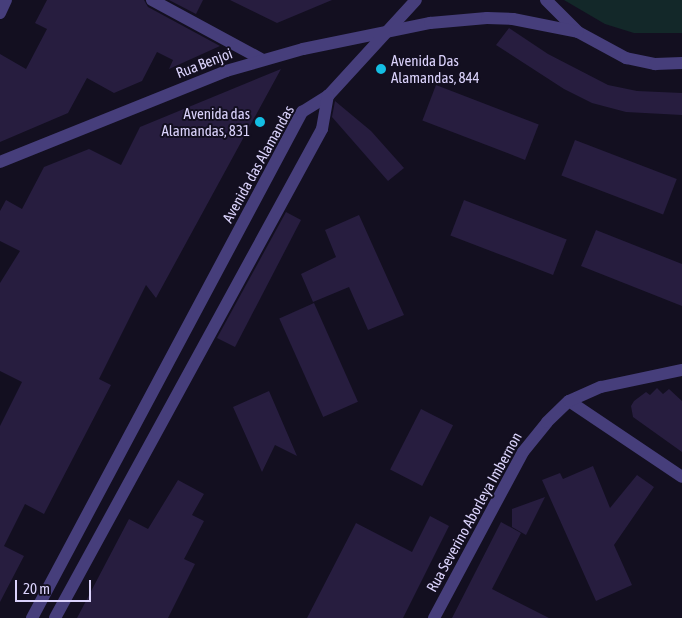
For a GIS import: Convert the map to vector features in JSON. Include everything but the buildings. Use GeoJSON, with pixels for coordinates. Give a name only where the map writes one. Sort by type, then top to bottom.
{"type":"FeatureCollection","features":[{"type":"Feature","properties":{"kind":"street"},"geometry":{"type":"LineString","coordinates":[[0,12],[6,0]]}},
{"type":"Feature","properties":{"kind":"street"},"geometry":{"type":"LineString","coordinates":[[152,0],[261,59]]}},
{"type":"Feature","properties":{"kind":"street"},"geometry":{"type":"LineString","coordinates":[[55,618],[322,129],[328,96],[416,0]]}},
{"type":"Feature","properties":{"kind":"street"},"geometry":{"type":"LineString","coordinates":[[546,0],[578,32]]}},
{"type":"Feature","properties":{"kind":"street"},"geometry":{"type":"LineString","coordinates":[[385,32],[487,18],[513,18],[578,32],[626,58],[655,64],[682,63]]}},
{"type":"Feature","properties":{"kind":"street","name":"Rua Benjoi"},"geometry":{"type":"LineString","coordinates":[[0,162],[261,59],[385,32]]}},
{"type":"Feature","properties":{"kind":"street","name":"Avenida das Alamandas"},"geometry":{"type":"LineString","coordinates":[[35,616],[302,112],[328,96]]}},
{"type":"Feature","properties":{"kind":"street","name":"Rua Severino Aborleya Imbernon"},"geometry":{"type":"LineString","coordinates":[[434,618],[523,452],[547,422],[568,401],[601,387],[682,370]]}},
{"type":"Feature","properties":{"kind":"street"},"geometry":{"type":"LineString","coordinates":[[568,401],[682,477]]}},
{"type":"Feature","properties":{"kind":"green space"},"geometry":{"type":"Polygon","coordinates":[[[564,0],[682,0],[682,33],[634,33],[605,24],[564,0]]]}},
{"type":"Feature","properties":{"kind":"place","name":"Avenida Das Alamandas, 844"},"geometry":{"type":"Point","coordinates":[381,69]}},
{"type":"Feature","properties":{"kind":"place","name":"Avenida das Alamandas, 831"},"geometry":{"type":"Point","coordinates":[260,122]}}]}
